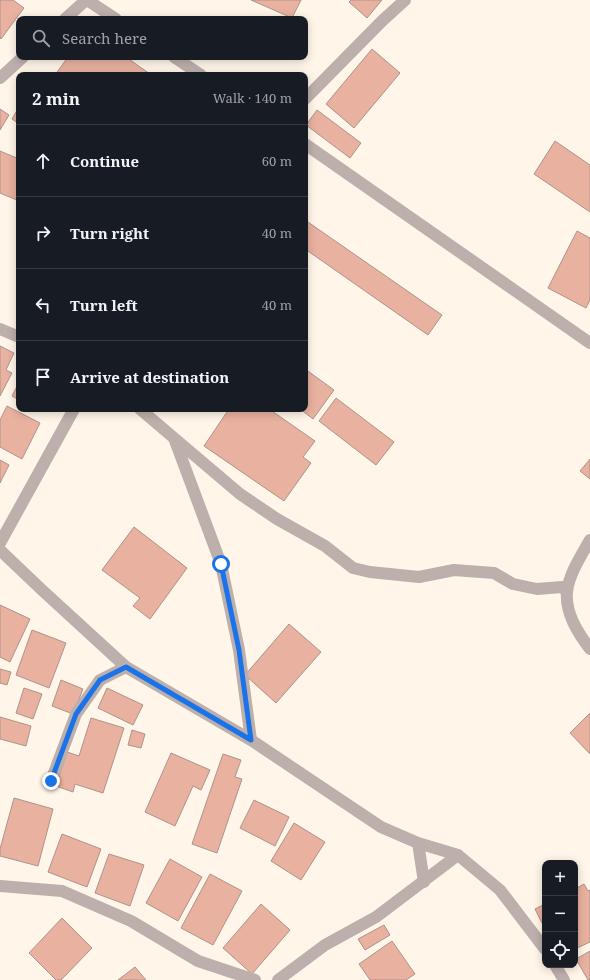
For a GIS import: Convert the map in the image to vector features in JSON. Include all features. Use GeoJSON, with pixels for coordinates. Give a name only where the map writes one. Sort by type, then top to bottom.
{"type":"FeatureCollection","features":[{"type":"Feature","properties":{"kind":"street"},"geometry":{"type":"LineString","coordinates":[[68,16],[86,0],[111,16]]}},
{"type":"Feature","properties":{"kind":"street"},"geometry":{"type":"LineString","coordinates":[[308,96],[382,21],[405,0]]}},
{"type":"Feature","properties":{"kind":"street"},"geometry":{"type":"LineString","coordinates":[[0,78],[20,60]]}},
{"type":"Feature","properties":{"kind":"street"},"geometry":{"type":"LineString","coordinates":[[178,60],[196,72]]}},
{"type":"Feature","properties":{"kind":"street"},"geometry":{"type":"LineString","coordinates":[[308,146],[590,343]]}},
{"type":"Feature","properties":{"kind":"street"},"geometry":{"type":"LineString","coordinates":[[0,329],[16,336]]}},
{"type":"Feature","properties":{"kind":"street"},"geometry":{"type":"LineString","coordinates":[[0,543],[72,412]]}},
{"type":"Feature","properties":{"kind":"street"},"geometry":{"type":"LineString","coordinates":[[144,412],[240,494],[278,519],[325,546],[352,568],[370,572],[419,577],[454,570],[494,573],[513,584],[537,589],[562,587],[567,592]]}},
{"type":"Feature","properties":{"kind":"street"},"geometry":{"type":"LineString","coordinates":[[174,438],[221,564],[239,650],[251,740]]}},
{"type":"Feature","properties":{"kind":"street"},"geometry":{"type":"LineString","coordinates":[[590,540],[572,573],[567,592],[569,613],[577,631],[590,649]]}},
{"type":"Feature","properties":{"kind":"street"},"geometry":{"type":"LineString","coordinates":[[0,550],[126,667],[251,740],[381,827],[418,844],[458,855],[500,890],[542,945]]}},
{"type":"Feature","properties":{"kind":"street"},"geometry":{"type":"LineString","coordinates":[[51,781],[76,714],[100,680],[126,667]]}},
{"type":"Feature","properties":{"kind":"street"},"geometry":{"type":"LineString","coordinates":[[418,844],[424,882]]}},
{"type":"Feature","properties":{"kind":"street"},"geometry":{"type":"LineString","coordinates":[[278,980],[325,945],[376,917],[458,855]]}},
{"type":"Feature","properties":{"kind":"street"},"geometry":{"type":"LineString","coordinates":[[0,886],[62,891],[131,921],[198,961],[255,980]]}},
{"type":"Feature","properties":{"kind":"street"},"geometry":{"type":"LineString","coordinates":[[557,968],[564,980]]}},
{"type":"Feature","properties":{"kind":"building"},"geometry":{"type":"Polygon","coordinates":[[[0,0],[13,0],[24,8],[18,16],[16,16],[16,19],[1,39],[0,0]]]}},
{"type":"Feature","properties":{"kind":"building"},"geometry":{"type":"Polygon","coordinates":[[[251,0],[301,0],[293,16],[287,16],[251,0]]]}},
{"type":"Feature","properties":{"kind":"building"},"geometry":{"type":"Polygon","coordinates":[[[351,0],[382,0],[367,18],[349,2],[351,0]]]}},
{"type":"Feature","properties":{"kind":"building"},"geometry":{"type":"Polygon","coordinates":[[[372,49],[400,73],[354,128],[326,104],[372,49]]]}},
{"type":"Feature","properties":{"kind":"building"},"geometry":{"type":"Polygon","coordinates":[[[66,60],[130,60],[147,72],[57,72],[66,60]]]}},
{"type":"Feature","properties":{"kind":"building"},"geometry":{"type":"Polygon","coordinates":[[[0,109],[9,115],[0,130],[0,109]]]}},
{"type":"Feature","properties":{"kind":"building"},"geometry":{"type":"Polygon","coordinates":[[[317,110],[361,143],[350,158],[308,126],[308,122],[317,110]]]}},
{"type":"Feature","properties":{"kind":"building"},"geometry":{"type":"Polygon","coordinates":[[[16,112],[16,122],[12,119],[16,112]]]}},
{"type":"Feature","properties":{"kind":"building"},"geometry":{"type":"Polygon","coordinates":[[[555,141],[590,165],[590,212],[534,174],[555,141]]]}},
{"type":"Feature","properties":{"kind":"building"},"geometry":{"type":"Polygon","coordinates":[[[0,151],[16,158],[16,200],[0,193],[0,151]]]}},
{"type":"Feature","properties":{"kind":"building"},"geometry":{"type":"Polygon","coordinates":[[[308,222],[442,315],[428,335],[308,251],[308,222]]]}},
{"type":"Feature","properties":{"kind":"building"},"geometry":{"type":"Polygon","coordinates":[[[577,231],[590,238],[590,300],[586,308],[548,288],[577,231]]]}},
{"type":"Feature","properties":{"kind":"building"},"geometry":{"type":"Polygon","coordinates":[[[0,346],[14,353],[6,370],[12,373],[0,396],[0,346]]]}},
{"type":"Feature","properties":{"kind":"building"},"geometry":{"type":"Polygon","coordinates":[[[308,371],[334,390],[313,419],[304,412],[308,412],[308,371]]]}},
{"type":"Feature","properties":{"kind":"building"},"geometry":{"type":"Polygon","coordinates":[[[16,388],[16,398],[12,396],[16,388]]]}},
{"type":"Feature","properties":{"kind":"building"},"geometry":{"type":"Polygon","coordinates":[[[336,398],[394,442],[376,465],[319,421],[336,398]]]}},
{"type":"Feature","properties":{"kind":"building"},"geometry":{"type":"Polygon","coordinates":[[[7,406],[16,412],[40,423],[22,459],[0,447],[0,420],[7,406]]]}},
{"type":"Feature","properties":{"kind":"building"},"geometry":{"type":"Polygon","coordinates":[[[227,412],[273,412],[315,441],[303,457],[311,463],[284,501],[204,446],[227,412]]]}},
{"type":"Feature","properties":{"kind":"building"},"geometry":{"type":"Polygon","coordinates":[[[590,459],[590,479],[580,471],[590,459]]]}},
{"type":"Feature","properties":{"kind":"building"},"geometry":{"type":"Polygon","coordinates":[[[0,460],[9,465],[0,483],[0,460]]]}},
{"type":"Feature","properties":{"kind":"building"},"geometry":{"type":"Polygon","coordinates":[[[134,527],[187,568],[150,619],[133,606],[140,598],[102,570],[134,527]]]}},
{"type":"Feature","properties":{"kind":"building"},"geometry":{"type":"Polygon","coordinates":[[[0,605],[30,619],[10,662],[0,657],[0,605]]]}},
{"type":"Feature","properties":{"kind":"building"},"geometry":{"type":"Polygon","coordinates":[[[289,624],[321,652],[276,703],[245,675],[289,624]]]}},
{"type":"Feature","properties":{"kind":"building"},"geometry":{"type":"Polygon","coordinates":[[[32,630],[66,643],[49,688],[16,675],[32,630]]]}},
{"type":"Feature","properties":{"kind":"building"},"geometry":{"type":"Polygon","coordinates":[[[0,669],[11,672],[7,685],[0,683],[0,669]]]}},
{"type":"Feature","properties":{"kind":"building"},"geometry":{"type":"Polygon","coordinates":[[[61,680],[83,689],[73,714],[52,706],[61,680]]]}},
{"type":"Feature","properties":{"kind":"building"},"geometry":{"type":"Polygon","coordinates":[[[24,688],[42,694],[33,719],[16,713],[24,688]]]}},
{"type":"Feature","properties":{"kind":"building"},"geometry":{"type":"Polygon","coordinates":[[[107,688],[143,705],[133,725],[98,708],[107,688]]]}},
{"type":"Feature","properties":{"kind":"building"},"geometry":{"type":"Polygon","coordinates":[[[590,713],[590,754],[570,733],[590,713]]]}},
{"type":"Feature","properties":{"kind":"building"},"geometry":{"type":"Polygon","coordinates":[[[0,717],[31,726],[26,746],[0,739],[0,717]]]}},
{"type":"Feature","properties":{"kind":"building"},"geometry":{"type":"Polygon","coordinates":[[[91,718],[124,728],[103,793],[75,784],[73,792],[56,786],[67,752],[79,756],[91,718]]]}},
{"type":"Feature","properties":{"kind":"building"},"geometry":{"type":"Polygon","coordinates":[[[132,730],[145,734],[141,748],[128,745],[132,730]]]}},
{"type":"Feature","properties":{"kind":"building"},"geometry":{"type":"Polygon","coordinates":[[[171,753],[210,770],[201,790],[193,786],[175,826],[145,812],[171,753]]]}},
{"type":"Feature","properties":{"kind":"building"},"geometry":{"type":"Polygon","coordinates":[[[223,754],[241,760],[235,777],[242,779],[217,853],[192,844],[223,754]]]}},
{"type":"Feature","properties":{"kind":"building"},"geometry":{"type":"Polygon","coordinates":[[[14,798],[53,809],[38,866],[0,856],[0,849],[14,798]]]}},
{"type":"Feature","properties":{"kind":"building"},"geometry":{"type":"Polygon","coordinates":[[[254,800],[289,817],[275,846],[240,828],[254,800]]]}},
{"type":"Feature","properties":{"kind":"building"},"geometry":{"type":"Polygon","coordinates":[[[294,823],[325,842],[301,880],[271,861],[294,823]]]}},
{"type":"Feature","properties":{"kind":"building"},"geometry":{"type":"Polygon","coordinates":[[[62,834],[101,849],[87,887],[48,872],[62,834]]]}},
{"type":"Feature","properties":{"kind":"building"},"geometry":{"type":"Polygon","coordinates":[[[109,854],[144,865],[130,906],[95,893],[109,854]]]}},
{"type":"Feature","properties":{"kind":"building"},"geometry":{"type":"Polygon","coordinates":[[[170,859],[202,877],[178,921],[146,903],[170,859]]]}},
{"type":"Feature","properties":{"kind":"building"},"geometry":{"type":"Polygon","coordinates":[[[210,874],[242,891],[213,945],[181,928],[210,874]]]}},
{"type":"Feature","properties":{"kind":"building"},"geometry":{"type":"Polygon","coordinates":[[[584,884],[588,891],[590,890],[590,942],[578,948],[578,896],[578,887],[584,884]]]}},
{"type":"Feature","properties":{"kind":"building"},"geometry":{"type":"Polygon","coordinates":[[[261,904],[290,930],[252,974],[223,948],[261,904]]]}},
{"type":"Feature","properties":{"kind":"building"},"geometry":{"type":"Polygon","coordinates":[[[542,906],[542,923],[535,909],[542,906]]]}},
{"type":"Feature","properties":{"kind":"building"},"geometry":{"type":"Polygon","coordinates":[[[62,918],[92,948],[61,980],[56,980],[29,953],[62,918]]]}},
{"type":"Feature","properties":{"kind":"building"},"geometry":{"type":"Polygon","coordinates":[[[384,925],[390,935],[365,950],[358,939],[384,925]]]}},
{"type":"Feature","properties":{"kind":"building"},"geometry":{"type":"Polygon","coordinates":[[[392,941],[415,974],[406,980],[370,980],[359,964],[392,941]]]}},
{"type":"Feature","properties":{"kind":"building"},"geometry":{"type":"Polygon","coordinates":[[[590,951],[590,980],[588,980],[578,962],[578,958],[590,951]]]}},
{"type":"Feature","properties":{"kind":"building"},"geometry":{"type":"Polygon","coordinates":[[[135,967],[146,980],[118,980],[135,967]]]}},
{"type":"Feature","properties":{"kind":"route"},"geometry":{"type":"LineString","coordinates":[[51,781],[76,714],[100,680],[126,667],[251,740],[239,650],[221,564]]}}]}
